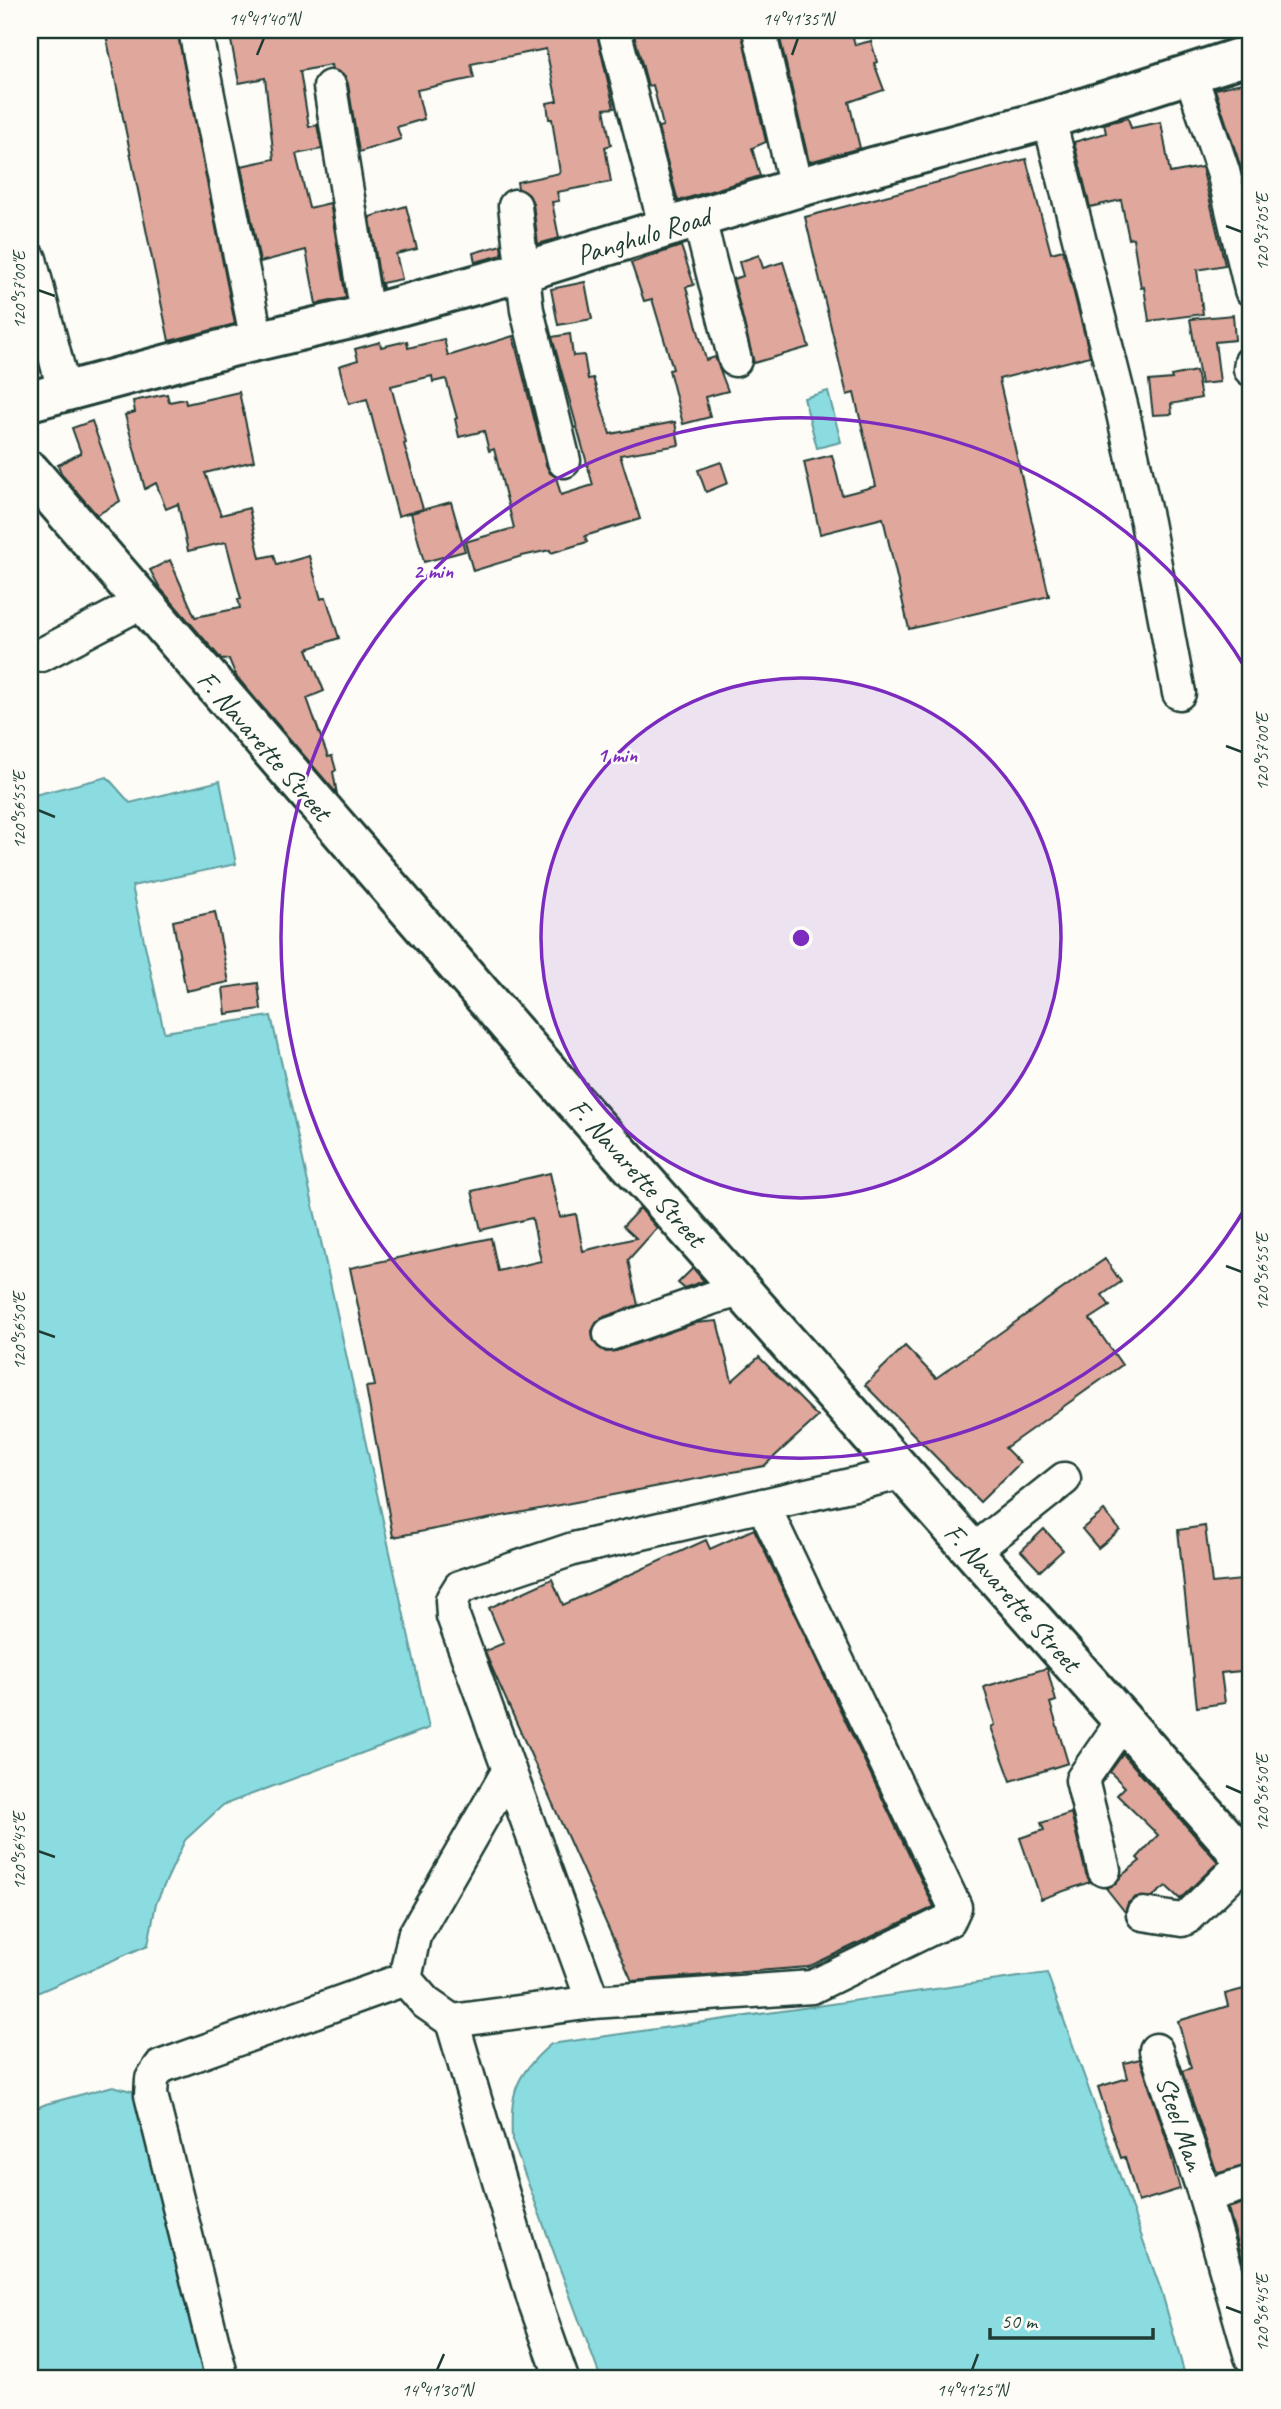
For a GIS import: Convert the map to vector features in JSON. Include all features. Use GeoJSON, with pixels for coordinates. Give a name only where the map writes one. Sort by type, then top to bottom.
{"type":"FeatureCollection","features":[{"type":"Feature","properties":{"kind":"main road","name":"Panghulo Road"},"geometry":{"type":"LineString","coordinates":[[47,396],[367,315],[522,272],[796,188],[1048,118],[1251,54]]}},
{"type":"Feature","properties":{"kind":"main road","name":"F. Navarette Street"},"geometry":{"type":"LineString","coordinates":[[30,471],[573,1100],[1248,1865]]}},
{"type":"Feature","properties":{"kind":"street"},"geometry":{"type":"LineString","coordinates":[[195,30],[257,341]]}},
{"type":"Feature","properties":{"kind":"street"},"geometry":{"type":"LineString","coordinates":[[614,30],[735,360]]}},
{"type":"Feature","properties":{"kind":"street"},"geometry":{"type":"LineString","coordinates":[[759,30],[796,188]]}},
{"type":"Feature","properties":{"kind":"street"},"geometry":{"type":"LineString","coordinates":[[1190,74],[1223,172],[1251,290]]}},
{"type":"Feature","properties":{"kind":"street"},"geometry":{"type":"LineString","coordinates":[[330,87],[367,315]]}},
{"type":"Feature","properties":{"kind":"street"},"geometry":{"type":"LineString","coordinates":[[1048,118],[1122,409],[1179,693]]}},
{"type":"Feature","properties":{"kind":"street"},"geometry":{"type":"LineString","coordinates":[[515,206],[527,310],[564,461]]}},
{"type":"Feature","properties":{"kind":"street"},"geometry":{"type":"LineString","coordinates":[[30,259],[47,396]]}},
{"type":"Feature","properties":{"kind":"street"},"geometry":{"type":"LineString","coordinates":[[41,655],[142,602]]}},
{"type":"Feature","properties":{"kind":"street"},"geometry":{"type":"LineString","coordinates":[[610,1334],[742,1290]]}},
{"type":"Feature","properties":{"kind":"street"},"geometry":{"type":"LineString","coordinates":[[593,2003],[453,1616],[452,1600],[460,1587],[573,1549],[902,1473]]}},
{"type":"Feature","properties":{"kind":"street"},"geometry":{"type":"LineString","coordinates":[[972,1552],[1063,1479]]}},
{"type":"Feature","properties":{"kind":"street"},"geometry":{"type":"LineString","coordinates":[[452,2021],[593,2003],[812,1987],[949,1920],[956,1907],[763,1504]]}},
{"type":"Feature","properties":{"kind":"street"},"geometry":{"type":"LineString","coordinates":[[1104,1870],[1082,1780],[1123,1721]]}},
{"type":"Feature","properties":{"kind":"street"},"geometry":{"type":"LineString","coordinates":[[405,1979],[414,1936],[509,1770]]}},
{"type":"Feature","properties":{"kind":"street"},"geometry":{"type":"LineString","coordinates":[[1143,1914],[1182,1920],[1248,1865]]}},
{"type":"Feature","properties":{"kind":"street"},"geometry":{"type":"LineString","coordinates":[[405,1979],[426,2003],[452,2021],[533,2297],[562,2379]]}},
{"type":"Feature","properties":{"kind":"street"},"geometry":{"type":"LineString","coordinates":[[222,2379],[151,2095],[152,2079],[160,2067],[405,1979]]}},
{"type":"Feature","properties":{"kind":"street","name":"Steel Man"},"geometry":{"type":"LineString","coordinates":[[1156,2050],[1205,2196],[1251,2357]]}},
{"type":"Feature","properties":{"kind":"street","name":"Steel Man"},"geometry":{"type":"LineString","coordinates":[[1205,2196],[1251,2182]]}},
{"type":"Feature","properties":{"kind":"water"},"geometry":{"type":"Polygon","coordinates":[[[828,391],[841,442],[817,448],[804,398],[828,391]]]}},
{"type":"Feature","properties":{"kind":"water"},"geometry":{"type":"Polygon","coordinates":[[[107,777],[130,803],[220,781],[236,864],[132,886],[164,1032],[271,1016],[429,1728],[223,1805],[185,1840],[156,1903],[148,1945],[30,1996],[30,796],[107,777]]]}},
{"type":"Feature","properties":{"kind":"water"},"geometry":{"type":"Polygon","coordinates":[[[1047,1973],[1162,2293],[1186,2379],[601,2379],[512,2140],[512,2109],[517,2086],[529,2065],[551,2044],[1047,1973]]]}},
{"type":"Feature","properties":{"kind":"water"},"geometry":{"type":"Polygon","coordinates":[[[113,2086],[142,2094],[241,2379],[30,2379],[30,2111],[113,2086]]]}},
{"type":"Feature","properties":{"kind":"building"},"geometry":{"type":"Polygon","coordinates":[[[105,30],[177,30],[235,324],[169,341],[105,30]]]}},
{"type":"Feature","properties":{"kind":"building"},"geometry":{"type":"Polygon","coordinates":[[[229,30],[596,30],[614,108],[604,109],[611,145],[605,147],[611,182],[557,192],[559,201],[552,202],[559,238],[538,244],[533,203],[529,195],[518,188],[517,182],[560,173],[547,103],[557,101],[546,49],[471,64],[474,78],[417,90],[424,119],[397,127],[401,139],[359,152],[345,76],[332,69],[331,65],[300,71],[309,127],[317,125],[322,149],[296,154],[309,208],[330,203],[346,298],[316,304],[306,250],[260,262],[241,166],[274,159],[265,78],[239,83],[229,30]]]}},
{"type":"Feature","properties":{"kind":"building"},"geometry":{"type":"Polygon","coordinates":[[[652,30],[741,30],[766,142],[752,148],[760,176],[678,201],[658,127],[663,126],[653,85],[648,86],[634,34],[652,30]]]}},
{"type":"Feature","properties":{"kind":"building"},"geometry":{"type":"Polygon","coordinates":[[[778,30],[851,30],[855,45],[871,41],[877,62],[874,63],[884,90],[849,102],[860,148],[809,162],[778,30]]]}},
{"type":"Feature","properties":{"kind":"building"},"geometry":{"type":"Polygon","coordinates":[[[1251,81],[1251,211],[1240,165],[1215,89],[1251,81]]]}},
{"type":"Feature","properties":{"kind":"building"},"geometry":{"type":"Polygon","coordinates":[[[1128,118],[1131,128],[1161,122],[1170,173],[1202,167],[1225,265],[1197,270],[1203,314],[1149,321],[1133,238],[1129,239],[1121,200],[1090,207],[1074,142],[1106,133],[1104,124],[1128,118]]]}},
{"type":"Feature","properties":{"kind":"building"},"geometry":{"type":"Polygon","coordinates":[[[1026,159],[1051,253],[1063,250],[1090,356],[999,379],[1049,596],[909,629],[883,518],[820,534],[804,462],[832,455],[842,495],[876,486],[854,393],[847,395],[805,217],[1026,159]]]}},
{"type":"Feature","properties":{"kind":"building"},"geometry":{"type":"Polygon","coordinates":[[[406,206],[417,249],[396,254],[402,279],[382,283],[381,288],[370,217],[406,206]]]}},
{"type":"Feature","properties":{"kind":"building"},"geometry":{"type":"Polygon","coordinates":[[[501,245],[502,255],[475,262],[473,253],[501,245]]]}},
{"type":"Feature","properties":{"kind":"building"},"geometry":{"type":"Polygon","coordinates":[[[681,246],[694,285],[686,287],[706,360],[715,357],[728,391],[705,397],[710,417],[683,424],[669,370],[673,369],[652,299],[644,301],[631,263],[681,246]]]}},
{"type":"Feature","properties":{"kind":"building"},"geometry":{"type":"Polygon","coordinates":[[[759,255],[763,268],[783,262],[809,347],[754,363],[733,279],[743,276],[739,262],[759,255]]]}},
{"type":"Feature","properties":{"kind":"building"},"geometry":{"type":"Polygon","coordinates":[[[585,282],[592,319],[558,325],[551,289],[585,282]]]}},
{"type":"Feature","properties":{"kind":"building"},"geometry":{"type":"Polygon","coordinates":[[[1233,315],[1235,340],[1215,342],[1220,382],[1201,384],[1190,319],[1233,315]]]}},
{"type":"Feature","properties":{"kind":"building"},"geometry":{"type":"Polygon","coordinates":[[[570,334],[573,356],[584,355],[588,379],[593,378],[610,434],[675,422],[679,445],[620,455],[640,519],[585,536],[587,542],[551,553],[550,550],[522,556],[473,571],[465,542],[514,528],[494,449],[489,451],[484,431],[459,437],[457,418],[446,379],[433,382],[432,376],[391,386],[423,509],[398,516],[367,399],[349,404],[339,366],[358,360],[355,349],[380,342],[381,347],[407,341],[408,348],[444,339],[448,356],[513,336],[546,465],[556,477],[561,495],[593,485],[552,337],[570,334]]]}},
{"type":"Feature","properties":{"kind":"building"},"geometry":{"type":"Polygon","coordinates":[[[1196,371],[1201,398],[1171,404],[1172,414],[1153,415],[1149,381],[1172,379],[1171,376],[1196,371]]]}},
{"type":"Feature","properties":{"kind":"building"},"geometry":{"type":"Polygon","coordinates":[[[239,392],[254,461],[205,473],[221,515],[249,508],[260,558],[274,555],[277,565],[309,556],[321,599],[326,597],[339,638],[307,649],[324,691],[307,698],[328,757],[332,756],[336,770],[333,772],[337,794],[236,676],[229,659],[222,660],[160,588],[150,570],[170,560],[195,617],[240,608],[238,599],[241,599],[226,542],[188,551],[178,504],[166,509],[156,483],[145,489],[125,415],[135,412],[133,401],[167,394],[169,402],[185,399],[186,404],[239,392]]]}},
{"type":"Feature","properties":{"kind":"building"},"geometry":{"type":"Polygon","coordinates":[[[92,421],[120,501],[97,515],[62,475],[58,465],[81,453],[72,428],[92,421]]]}},
{"type":"Feature","properties":{"kind":"building"},"geometry":{"type":"Polygon","coordinates":[[[721,462],[728,483],[706,492],[698,470],[721,462]]]}},
{"type":"Feature","properties":{"kind":"building"},"geometry":{"type":"Polygon","coordinates":[[[451,502],[465,551],[424,562],[411,513],[451,502]]]}},
{"type":"Feature","properties":{"kind":"building"},"geometry":{"type":"Polygon","coordinates":[[[215,912],[229,982],[186,991],[173,921],[215,912]]]}},
{"type":"Feature","properties":{"kind":"building"},"geometry":{"type":"Polygon","coordinates":[[[258,983],[261,1009],[226,1014],[223,988],[258,983]]]}},
{"type":"Feature","properties":{"kind":"building"},"geometry":{"type":"Polygon","coordinates":[[[550,1173],[560,1217],[576,1214],[583,1251],[636,1238],[623,1226],[640,1208],[657,1228],[628,1260],[638,1305],[597,1322],[592,1331],[598,1347],[606,1352],[616,1351],[695,1323],[717,1321],[732,1381],[759,1357],[818,1417],[764,1466],[393,1537],[366,1387],[375,1386],[350,1268],[491,1238],[498,1271],[541,1261],[532,1218],[481,1230],[472,1191],[550,1173]]]}},
{"type":"Feature","properties":{"kind":"building"},"geometry":{"type":"Polygon","coordinates":[[[1105,1259],[1121,1282],[1102,1295],[1110,1306],[1090,1319],[1122,1365],[1005,1448],[1020,1463],[980,1502],[865,1385],[905,1346],[936,1378],[1105,1259]]]}},
{"type":"Feature","properties":{"kind":"building"},"geometry":{"type":"Polygon","coordinates":[[[693,1268],[704,1281],[684,1288],[678,1283],[693,1268]]]}},
{"type":"Feature","properties":{"kind":"building"},"geometry":{"type":"Polygon","coordinates":[[[1104,1511],[1120,1530],[1098,1548],[1082,1529],[1104,1511]]]}},
{"type":"Feature","properties":{"kind":"building"},"geometry":{"type":"Polygon","coordinates":[[[1205,1526],[1212,1583],[1251,1579],[1251,1670],[1221,1673],[1225,1703],[1197,1707],[1178,1530],[1205,1526]]]}},
{"type":"Feature","properties":{"kind":"building"},"geometry":{"type":"Polygon","coordinates":[[[754,1529],[934,1907],[808,1967],[632,1981],[487,1657],[485,1651],[504,1643],[489,1608],[552,1579],[563,1605],[706,1540],[710,1549],[754,1529]]]}},
{"type":"Feature","properties":{"kind":"building"},"geometry":{"type":"Polygon","coordinates":[[[1044,1529],[1063,1550],[1040,1571],[1021,1551],[1044,1529]]]}},
{"type":"Feature","properties":{"kind":"building"},"geometry":{"type":"Polygon","coordinates":[[[1047,1668],[1056,1701],[1050,1703],[1068,1763],[1011,1781],[991,1727],[995,1725],[984,1687],[1047,1668]]]}},
{"type":"Feature","properties":{"kind":"building"},"geometry":{"type":"Polygon","coordinates":[[[1123,1754],[1218,1862],[1180,1899],[1166,1886],[1152,1897],[1136,1897],[1128,1903],[1125,1912],[1106,1888],[1116,1884],[1121,1876],[1140,1861],[1137,1858],[1158,1835],[1117,1795],[1125,1787],[1110,1772],[1123,1754]]]}},
{"type":"Feature","properties":{"kind":"building"},"geometry":{"type":"Polygon","coordinates":[[[1071,1813],[1090,1882],[1041,1899],[1020,1838],[1044,1830],[1041,1823],[1071,1813]]]}},
{"type":"Feature","properties":{"kind":"building"},"geometry":{"type":"Polygon","coordinates":[[[1251,1987],[1251,2075],[1247,2076],[1251,2092],[1251,2164],[1219,2173],[1182,2071],[1191,2068],[1178,2021],[1228,2006],[1225,1994],[1251,1987]]]}},
{"type":"Feature","properties":{"kind":"building"},"geometry":{"type":"Polygon","coordinates":[[[1140,2059],[1180,2189],[1138,2202],[1125,2157],[1121,2158],[1098,2087],[1128,2078],[1124,2063],[1140,2059]]]}},
{"type":"Feature","properties":{"kind":"building"},"geometry":{"type":"Polygon","coordinates":[[[1251,2201],[1251,2271],[1246,2272],[1228,2208],[1251,2201]]]}}]}
